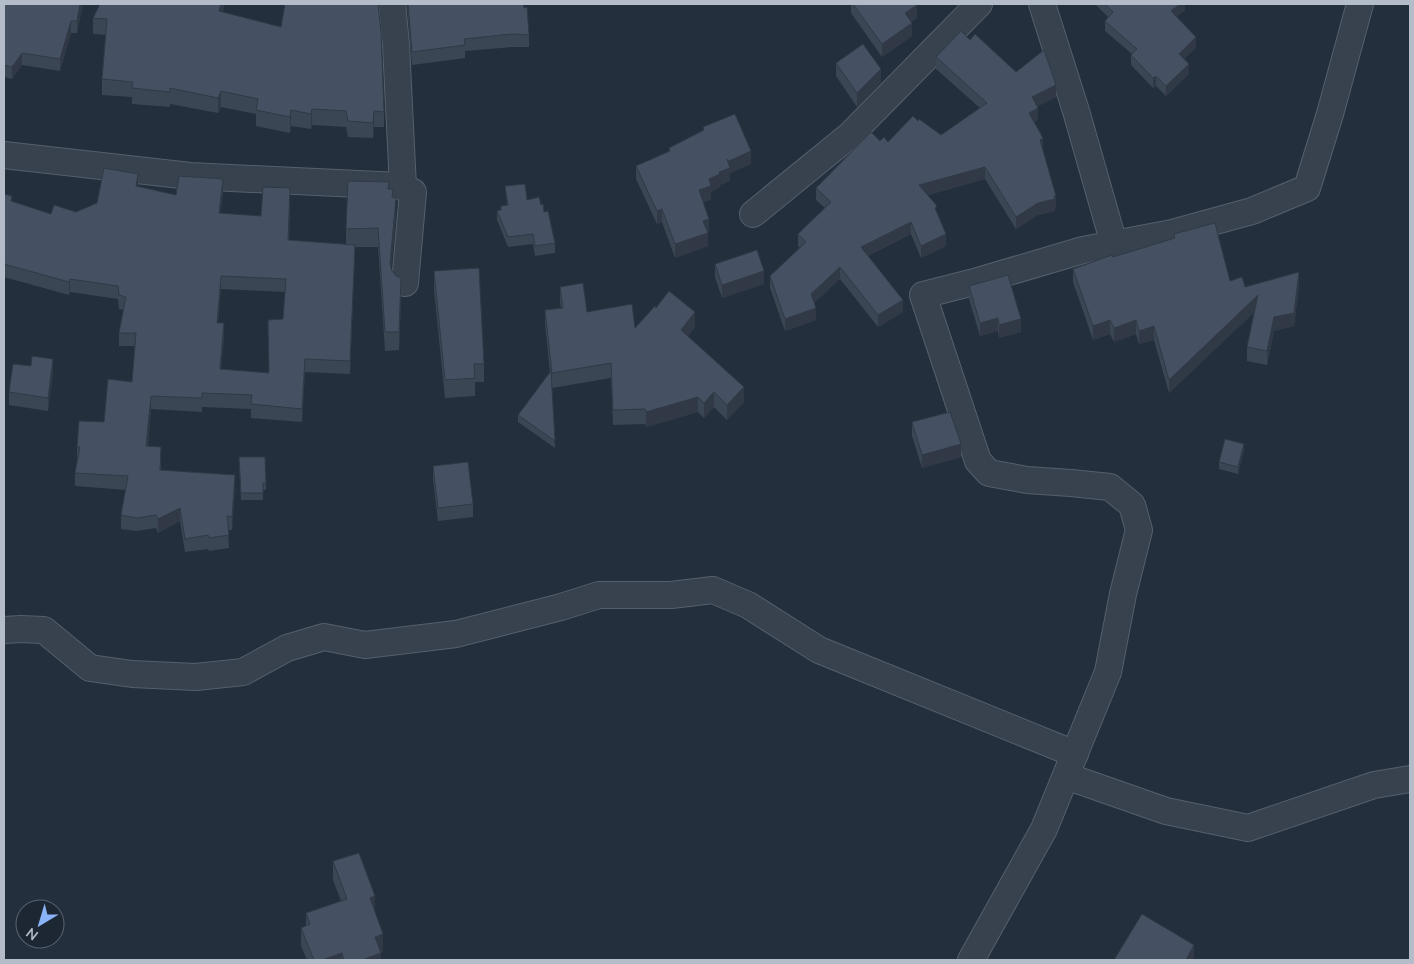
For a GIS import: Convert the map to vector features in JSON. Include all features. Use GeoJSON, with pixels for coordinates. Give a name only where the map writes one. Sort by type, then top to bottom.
{"type":"FeatureCollection","features":[{"type":"Feature","properties":{"kind":"street"},"geometry":{"type":"LineString","coordinates":[[392,4],[396,44],[403,187]]}},
{"type":"Feature","properties":{"kind":"street"},"geometry":{"type":"LineString","coordinates":[[753,214],[850,135],[979,4]]}},
{"type":"Feature","properties":{"kind":"street"},"geometry":{"type":"LineString","coordinates":[[1042,4],[1076,111],[1114,244]]}},
{"type":"Feature","properties":{"kind":"street"},"geometry":{"type":"LineString","coordinates":[[971,960],[1044,829],[1108,672],[1123,594],[1139,530],[1132,505],[1110,487],[1027,480],[989,473],[978,461],[923,295],[1083,250],[1172,233],[1252,211],[1307,188],[1330,114],[1360,4]]}},
{"type":"Feature","properties":{"kind":"street"},"geometry":{"type":"LineString","coordinates":[[4,155],[190,176],[403,187],[413,192],[405,283]]}},
{"type":"Feature","properties":{"kind":"street"},"geometry":{"type":"LineString","coordinates":[[4,630],[44,630],[90,668],[132,674],[196,677],[242,672],[287,648],[324,637],[366,645],[456,634],[599,595],[671,595],[713,590],[748,605],[819,650],[1166,811],[1248,828],[1374,786],[1410,779]]}},
{"type":"Feature","properties":{"kind":"building"},"geometry":{"type":"Polygon","coordinates":[[[4,4],[80,4],[77,21],[71,21],[60,59],[22,53],[12,67],[4,65],[4,4]]]}},
{"type":"Feature","properties":{"kind":"building"},"geometry":{"type":"Polygon","coordinates":[[[100,4],[221,4],[219,11],[281,27],[285,4],[378,4],[384,112],[374,111],[373,123],[348,121],[346,111],[312,109],[311,114],[291,110],[290,117],[256,110],[258,99],[221,91],[218,98],[170,88],[170,92],[132,88],[133,82],[102,79],[107,19],[93,18],[100,4]]]}},
{"type":"Feature","properties":{"kind":"building"},"geometry":{"type":"Polygon","coordinates":[[[408,4],[523,4],[524,8],[527,7],[529,35],[512,34],[464,39],[465,45],[412,52],[408,4]]]}},
{"type":"Feature","properties":{"kind":"building"},"geometry":{"type":"Polygon","coordinates":[[[853,4],[917,5],[905,13],[912,23],[882,44],[853,4]]]}},
{"type":"Feature","properties":{"kind":"building"},"geometry":{"type":"Polygon","coordinates":[[[1105,4],[1180,4],[1171,11],[1196,37],[1179,54],[1189,64],[1166,86],[1156,76],[1153,78],[1131,55],[1137,49],[1105,21],[1113,12],[1105,4]]]}},
{"type":"Feature","properties":{"kind":"building"},"geometry":{"type":"Polygon","coordinates":[[[961,31],[970,40],[975,34],[1016,72],[1044,50],[1056,85],[1032,97],[1038,108],[1029,113],[1043,138],[1040,140],[1056,196],[1054,196],[1055,199],[1038,203],[1016,217],[985,167],[919,185],[937,206],[935,208],[946,234],[921,246],[911,222],[861,247],[903,300],[878,315],[840,267],[811,294],[816,308],[785,319],[770,276],[806,242],[798,234],[831,202],[816,188],[871,132],[880,141],[884,137],[888,142],[913,116],[941,135],[987,103],[936,57],[961,31]]]}},
{"type":"Feature","properties":{"kind":"building"},"geometry":{"type":"Polygon","coordinates":[[[863,44],[881,69],[857,93],[836,63],[863,44]]]}},
{"type":"Feature","properties":{"kind":"building"},"geometry":{"type":"Polygon","coordinates":[[[735,114],[751,151],[729,161],[727,159],[730,168],[719,172],[720,174],[709,179],[711,186],[699,190],[709,219],[703,221],[708,233],[675,244],[662,209],[657,211],[636,166],[670,151],[669,148],[704,130],[703,127],[735,114]]]}},
{"type":"Feature","properties":{"kind":"building"},"geometry":{"type":"Polygon","coordinates":[[[104,168],[138,174],[136,186],[176,195],[179,176],[223,179],[219,213],[261,216],[263,187],[290,188],[288,240],[355,245],[350,361],[305,359],[302,409],[251,404],[252,395],[202,393],[202,398],[151,396],[146,446],[161,447],[160,470],[235,475],[232,517],[227,516],[229,535],[209,538],[208,535],[185,539],[180,508],[158,519],[156,515],[137,518],[121,515],[128,476],[75,473],[80,447],[77,447],[79,421],[104,422],[108,379],[132,382],[136,333],[119,333],[126,297],[119,295],[118,286],[70,279],[69,282],[4,264],[4,194],[12,196],[11,201],[51,214],[54,205],[76,212],[97,203],[104,168]],[[221,276],[217,323],[224,323],[220,369],[269,373],[268,320],[283,319],[286,279],[221,276]]]}},
{"type":"Feature","properties":{"kind":"building"},"geometry":{"type":"Polygon","coordinates":[[[348,181],[389,182],[388,189],[393,189],[392,197],[396,198],[390,264],[392,271],[401,278],[399,332],[385,332],[378,228],[346,229],[348,181]]]}},
{"type":"Feature","properties":{"kind":"building"},"geometry":{"type":"Polygon","coordinates":[[[525,184],[527,200],[539,197],[541,205],[543,204],[544,212],[548,211],[555,243],[535,246],[533,234],[508,237],[497,211],[501,210],[501,206],[508,205],[505,186],[525,184]]]}},
{"type":"Feature","properties":{"kind":"building"},"geometry":{"type":"Polygon","coordinates":[[[1215,223],[1230,281],[1242,277],[1245,287],[1299,272],[1294,313],[1274,317],[1267,351],[1247,347],[1258,295],[1169,380],[1154,326],[1139,331],[1136,320],[1114,328],[1110,320],[1093,326],[1073,269],[1112,255],[1113,257],[1175,238],[1174,234],[1215,223]]]}},
{"type":"Feature","properties":{"kind":"building"},"geometry":{"type":"Polygon","coordinates":[[[757,250],[764,271],[722,285],[715,264],[757,250]]]}},
{"type":"Feature","properties":{"kind":"building"},"geometry":{"type":"Polygon","coordinates":[[[479,268],[484,364],[474,364],[475,378],[445,380],[434,271],[479,268]]]}},
{"type":"Feature","properties":{"kind":"building"},"geometry":{"type":"Polygon","coordinates":[[[1008,275],[1021,319],[999,325],[998,318],[980,323],[969,286],[1008,275]]]}},
{"type":"Feature","properties":{"kind":"building"},"geometry":{"type":"Polygon","coordinates":[[[583,283],[587,312],[632,304],[635,328],[655,306],[656,308],[669,291],[695,312],[681,330],[744,387],[727,405],[714,392],[704,403],[698,397],[646,412],[645,409],[613,410],[611,363],[552,373],[545,310],[563,308],[560,287],[583,283]]]}},
{"type":"Feature","properties":{"kind":"building"},"geometry":{"type":"Polygon","coordinates":[[[32,356],[53,359],[48,398],[9,392],[13,364],[31,366],[32,356]]]}},
{"type":"Feature","properties":{"kind":"building"},"geometry":{"type":"Polygon","coordinates":[[[551,371],[555,441],[518,415],[551,371]]]}},
{"type":"Feature","properties":{"kind":"building"},"geometry":{"type":"Polygon","coordinates":[[[950,412],[961,444],[922,455],[912,422],[950,412]]]}},
{"type":"Feature","properties":{"kind":"building"},"geometry":{"type":"Polygon","coordinates":[[[1225,439],[1244,444],[1238,467],[1219,462],[1225,439]]]}},
{"type":"Feature","properties":{"kind":"building"},"geometry":{"type":"Polygon","coordinates":[[[239,457],[265,457],[266,483],[263,483],[263,493],[241,493],[239,457]]]}},
{"type":"Feature","properties":{"kind":"building"},"geometry":{"type":"Polygon","coordinates":[[[468,462],[473,504],[438,508],[433,466],[468,462]]]}},
{"type":"Feature","properties":{"kind":"building"},"geometry":{"type":"Polygon","coordinates":[[[359,853],[375,896],[370,898],[383,934],[375,937],[381,953],[362,960],[344,960],[342,953],[322,960],[314,960],[301,928],[310,924],[306,913],[347,899],[333,861],[359,853]]]}},
{"type":"Feature","properties":{"kind":"building"},"geometry":{"type":"Polygon","coordinates":[[[1142,914],[1194,945],[1186,960],[1114,960],[1142,914]]]}}]}
